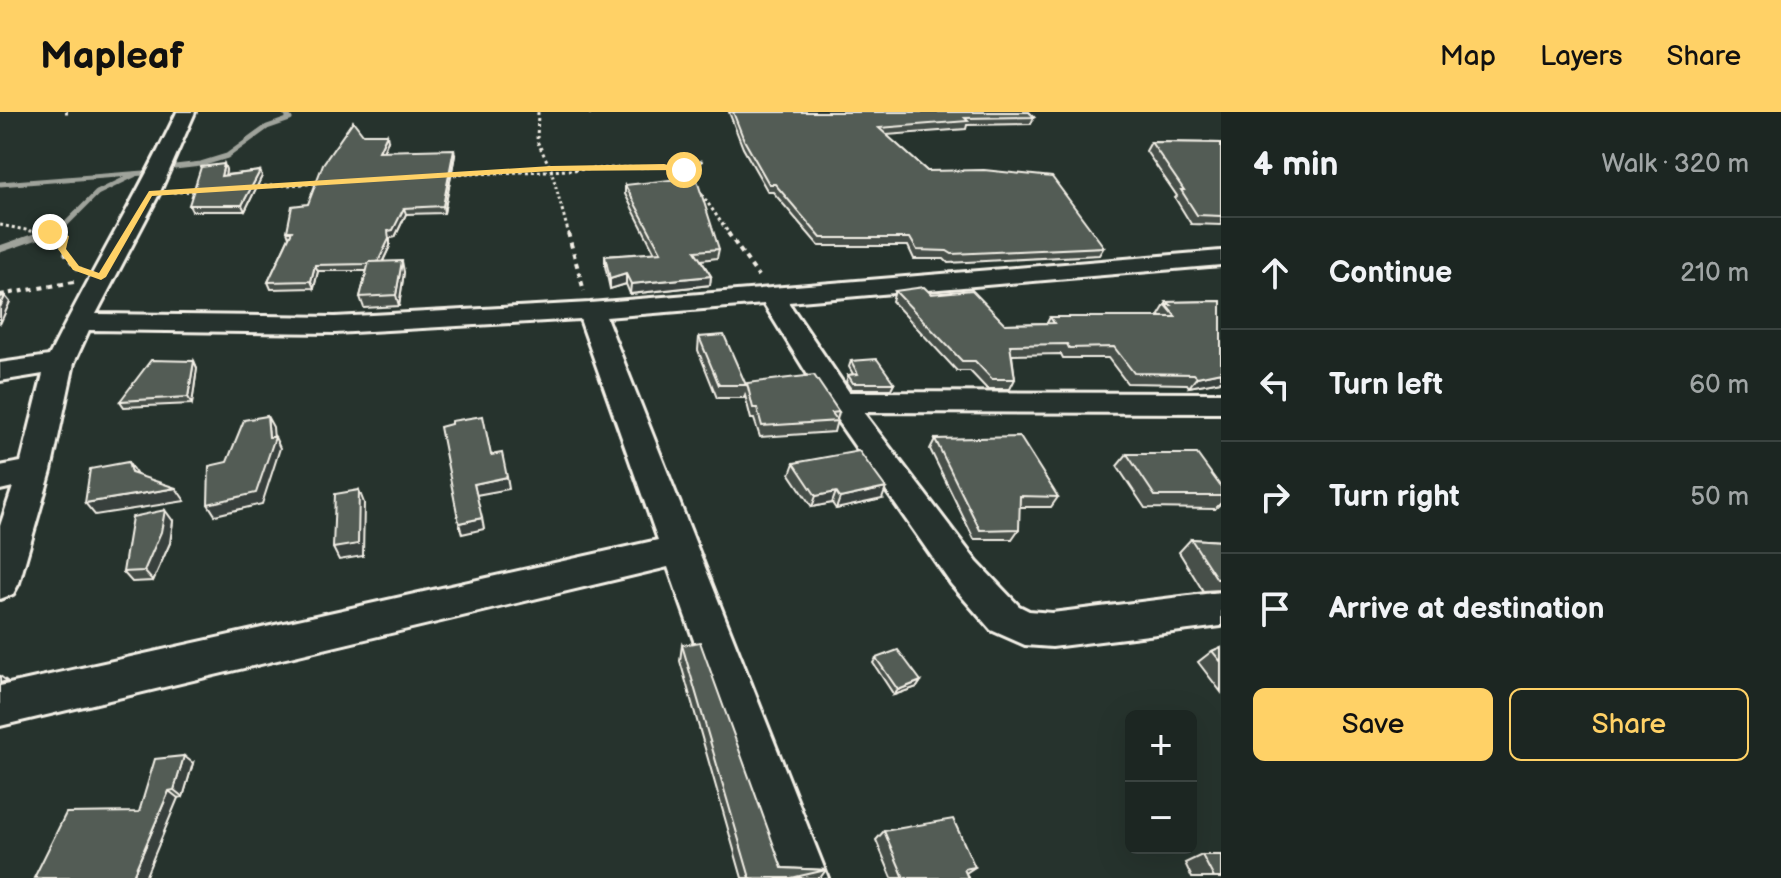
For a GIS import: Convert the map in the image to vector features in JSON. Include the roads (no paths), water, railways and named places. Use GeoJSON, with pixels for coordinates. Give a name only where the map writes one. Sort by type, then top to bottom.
{"type":"FeatureCollection","features":[{"type":"Feature","properties":{"kind":"street"},"geometry":{"type":"LineString","coordinates":[[0,583],[35,471],[60,363],[101,277],[149,194],[186,112]]}},
{"type":"Feature","properties":{"kind":"street"},"geometry":{"type":"LineString","coordinates":[[79,322],[335,325],[590,311],[1221,258]]}},
{"type":"Feature","properties":{"kind":"street"},"geometry":{"type":"LineString","coordinates":[[772,297],[840,402],[964,573],[1005,618],[1025,628],[1052,630],[1221,609]]}},
{"type":"Feature","properties":{"kind":"street"},"geometry":{"type":"LineString","coordinates":[[590,311],[803,878]]}},
{"type":"Feature","properties":{"kind":"street"},"geometry":{"type":"LineString","coordinates":[[0,372],[60,363]]}},
{"type":"Feature","properties":{"kind":"street"},"geometry":{"type":"LineString","coordinates":[[840,402],[1221,403]]}},
{"type":"Feature","properties":{"kind":"street"},"geometry":{"type":"LineString","coordinates":[[0,478],[35,471]]}},
{"type":"Feature","properties":{"kind":"street"},"geometry":{"type":"LineString","coordinates":[[0,706],[680,550]]}},
{"type":"Feature","properties":{"kind":"waterway"},"geometry":{"type":"LineString","coordinates":[[175,167],[201,164],[227,156],[267,127],[290,119],[284,112]]}},
{"type":"Feature","properties":{"kind":"waterway"},"geometry":{"type":"LineString","coordinates":[[0,184],[144,173]]}},
{"type":"Feature","properties":{"kind":"waterway"},"geometry":{"type":"LineString","coordinates":[[41,235],[64,226],[97,193],[134,175]]}},
{"type":"Feature","properties":{"kind":"waterway"},"geometry":{"type":"LineString","coordinates":[[0,249],[46,233]]}}]}
